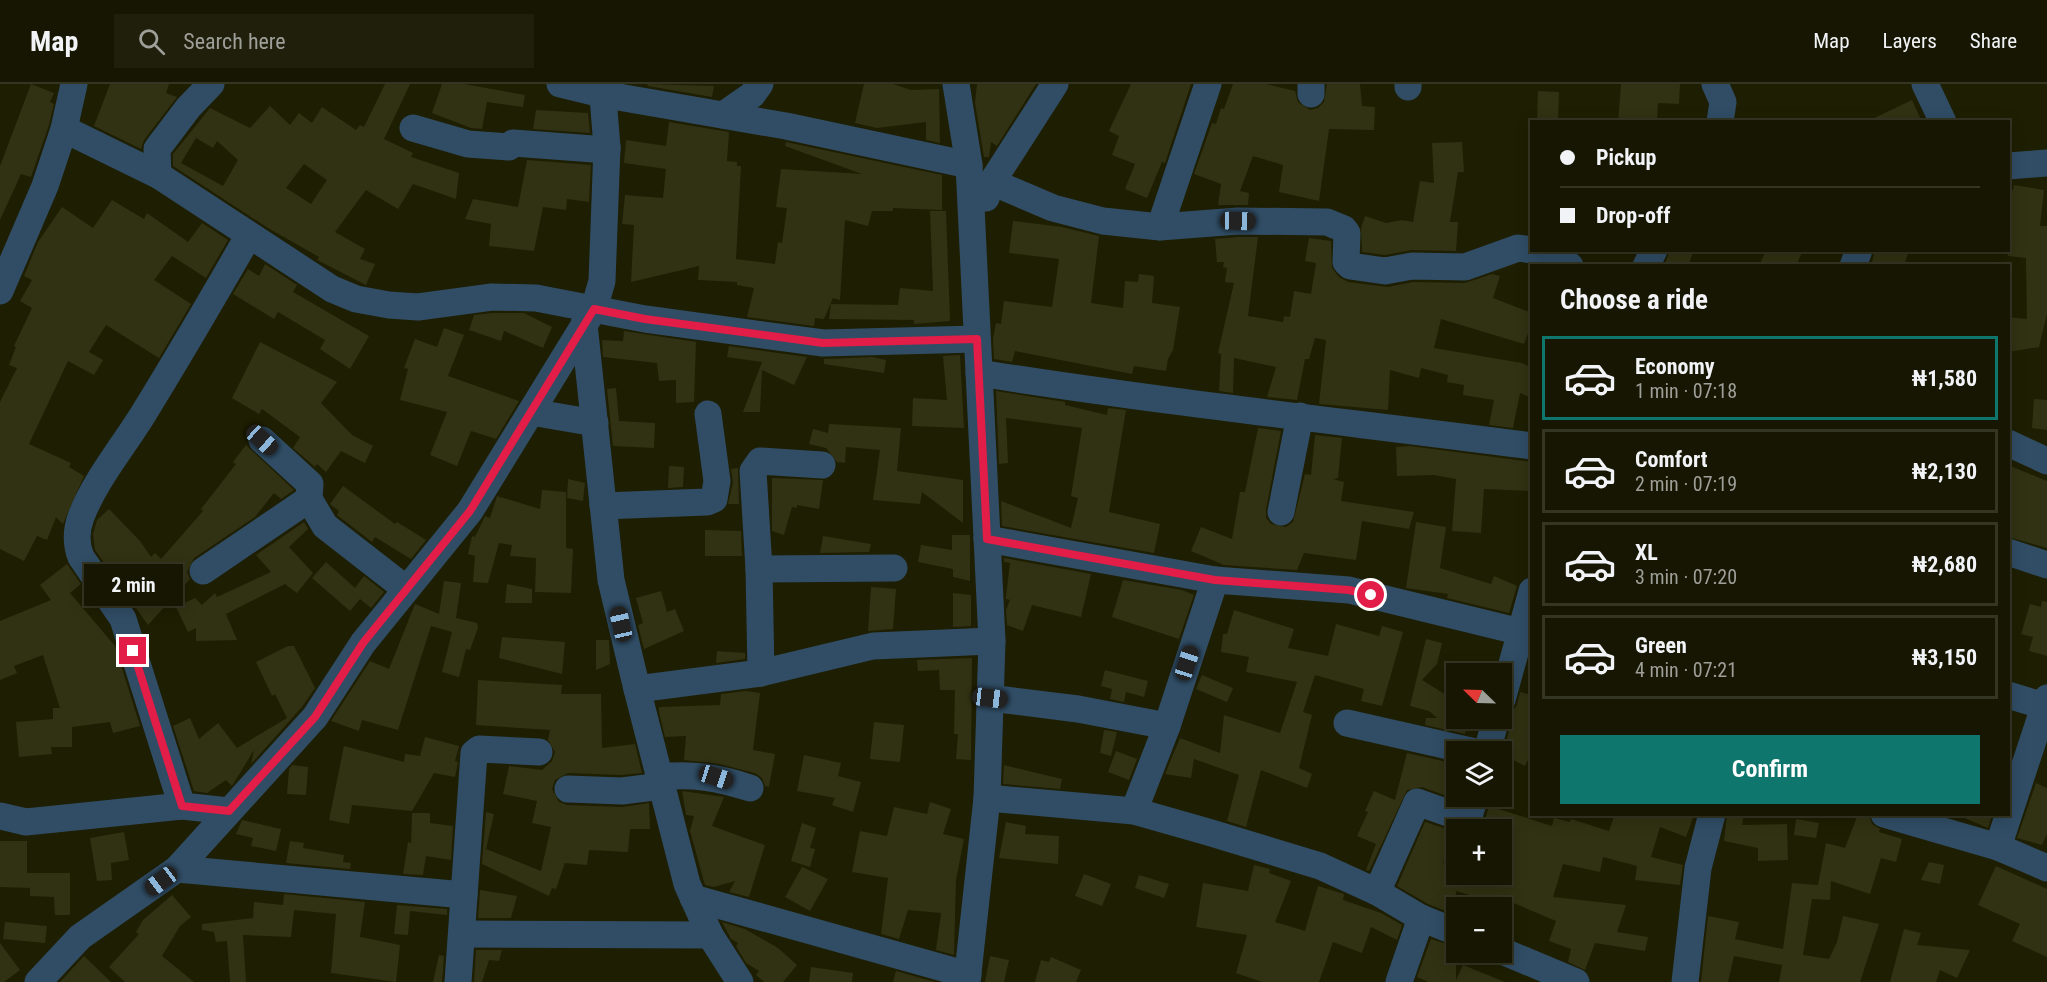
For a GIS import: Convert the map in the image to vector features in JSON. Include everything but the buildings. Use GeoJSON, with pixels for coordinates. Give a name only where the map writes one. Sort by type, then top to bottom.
{"type":"FeatureCollection","features":[{"type":"Feature","properties":{"kind":"street"},"geometry":{"type":"LineString","coordinates":[[2,278],[45,186],[64,129],[74,84]]}},
{"type":"Feature","properties":{"kind":"street"},"geometry":{"type":"LineString","coordinates":[[158,175],[157,149],[188,108],[211,84]]}},
{"type":"Feature","properties":{"kind":"street"},"geometry":{"type":"LineString","coordinates":[[560,84],[602,89],[969,165]]}},
{"type":"Feature","properties":{"kind":"street"},"geometry":{"type":"LineString","coordinates":[[723,115],[752,95],[760,84]]}},
{"type":"Feature","properties":{"kind":"street"},"geometry":{"type":"LineString","coordinates":[[693,898],[967,978],[987,798],[992,641],[969,165],[956,84]]}},
{"type":"Feature","properties":{"kind":"street"},"geometry":{"type":"LineString","coordinates":[[972,236],[992,182],[1054,84]]}},
{"type":"Feature","properties":{"kind":"street"},"geometry":{"type":"LineString","coordinates":[[1160,227],[1208,84]]}},
{"type":"Feature","properties":{"kind":"street"},"geometry":{"type":"LineString","coordinates":[[1715,84],[1723,102],[1721,120]]}},
{"type":"Feature","properties":{"kind":"street"},"geometry":{"type":"LineString","coordinates":[[1925,84],[1942,120]]}},
{"type":"Feature","properties":{"kind":"street"},"geometry":{"type":"LineString","coordinates":[[38,982],[80,937],[177,869],[315,717],[363,643],[470,511],[589,317],[602,281],[607,147],[602,89]]}},
{"type":"Feature","properties":{"kind":"street"},"geometry":{"type":"LineString","coordinates":[[413,128],[468,144],[509,147],[513,144],[607,150],[607,147]]}},
{"type":"Feature","properties":{"kind":"street"},"geometry":{"type":"LineString","coordinates":[[64,129],[158,175],[332,289],[356,299],[418,307],[492,297],[536,298],[589,317],[645,319],[823,343],[977,339]]}},
{"type":"Feature","properties":{"kind":"street"},"geometry":{"type":"LineString","coordinates":[[2010,166],[2047,163]]}},
{"type":"Feature","properties":{"kind":"street"},"geometry":{"type":"LineString","coordinates":[[992,182],[1053,208],[1103,221],[1160,227],[1238,221],[1328,222],[1344,229],[1347,233],[1346,259],[1350,266],[1385,271],[1412,266],[1465,267],[1518,248],[1530,250]]}},
{"type":"Feature","properties":{"kind":"street"},"geometry":{"type":"LineString","coordinates":[[182,806],[123,619],[81,557],[78,549],[78,531],[81,517],[97,488],[191,336],[249,235]]}},
{"type":"Feature","properties":{"kind":"street"},"geometry":{"type":"LineString","coordinates":[[1537,252],[1565,264]]}},
{"type":"Feature","properties":{"kind":"street"},"geometry":{"type":"LineString","coordinates":[[589,317],[595,423],[611,580],[636,689],[693,898],[710,935],[740,982]]}},
{"type":"Feature","properties":{"kind":"street"},"geometry":{"type":"LineString","coordinates":[[979,373],[1148,400],[1300,416],[1530,446]]}},
{"type":"Feature","properties":{"kind":"street"},"geometry":{"type":"LineString","coordinates":[[531,412],[595,423]]}},
{"type":"Feature","properties":{"kind":"street"},"geometry":{"type":"LineString","coordinates":[[603,506],[707,502],[714,499],[717,481],[708,414]]}},
{"type":"Feature","properties":{"kind":"street"},"geometry":{"type":"LineString","coordinates":[[1281,512],[1300,416]]}},
{"type":"Feature","properties":{"kind":"street"},"geometry":{"type":"LineString","coordinates":[[262,440],[310,484],[309,499],[325,526],[406,590]]}},
{"type":"Feature","properties":{"kind":"street"},"geometry":{"type":"LineString","coordinates":[[2010,444],[2047,461]]}},
{"type":"Feature","properties":{"kind":"street"},"geometry":{"type":"LineString","coordinates":[[760,673],[759,568],[753,471],[755,465],[760,461],[822,465]]}},
{"type":"Feature","properties":{"kind":"street"},"geometry":{"type":"LineString","coordinates":[[203,571],[309,499]]}},
{"type":"Feature","properties":{"kind":"street"},"geometry":{"type":"LineString","coordinates":[[987,539],[1215,580],[1349,590],[1521,632]]}},
{"type":"Feature","properties":{"kind":"street"},"geometry":{"type":"LineString","coordinates":[[2010,553],[2047,565]]}},
{"type":"Feature","properties":{"kind":"street"},"geometry":{"type":"LineString","coordinates":[[759,568],[894,568]]}},
{"type":"Feature","properties":{"kind":"street"},"geometry":{"type":"LineString","coordinates":[[1134,811],[1167,726],[1215,580]]}},
{"type":"Feature","properties":{"kind":"street"},"geometry":{"type":"LineString","coordinates":[[1512,664],[1530,598]]}},
{"type":"Feature","properties":{"kind":"street"},"geometry":{"type":"LineString","coordinates":[[636,689],[760,673],[873,646],[992,641]]}},
{"type":"Feature","properties":{"kind":"street"},"geometry":{"type":"LineString","coordinates":[[2010,695],[2045,702],[2010,810]]}},
{"type":"Feature","properties":{"kind":"street"},"geometry":{"type":"LineString","coordinates":[[990,698],[1078,709],[1167,726]]}},
{"type":"Feature","properties":{"kind":"street"},"geometry":{"type":"LineString","coordinates":[[1347,723],[1446,745]]}},
{"type":"Feature","properties":{"kind":"street"},"geometry":{"type":"LineString","coordinates":[[458,982],[474,753],[479,749],[538,752]]}},
{"type":"Feature","properties":{"kind":"street"},"geometry":{"type":"LineString","coordinates":[[568,789],[622,791],[661,781],[716,777],[750,788]]}},
{"type":"Feature","properties":{"kind":"street"},"geometry":{"type":"LineString","coordinates":[[987,798],[1134,811],[1320,866],[1377,892],[1421,918],[1446,928]]}},
{"type":"Feature","properties":{"kind":"street"},"geometry":{"type":"LineString","coordinates":[[1377,892],[1417,802],[1469,815]]}},
{"type":"Feature","properties":{"kind":"street"},"geometry":{"type":"LineString","coordinates":[[0,816],[26,822],[182,806],[229,811]]}},
{"type":"Feature","properties":{"kind":"street"},"geometry":{"type":"LineString","coordinates":[[1685,982],[1698,868],[1711,816]]}},
{"type":"Feature","properties":{"kind":"street"},"geometry":{"type":"LineString","coordinates":[[1891,816],[1998,847],[2047,868]]}},
{"type":"Feature","properties":{"kind":"street"},"geometry":{"type":"LineString","coordinates":[[1998,847],[2008,816]]}},
{"type":"Feature","properties":{"kind":"street"},"geometry":{"type":"LineString","coordinates":[[177,869],[464,895]]}},
{"type":"Feature","properties":{"kind":"street"},"geometry":{"type":"LineString","coordinates":[[1399,982],[1421,918]]}},
{"type":"Feature","properties":{"kind":"street"},"geometry":{"type":"LineString","coordinates":[[462,934],[710,935]]}},
{"type":"Feature","properties":{"kind":"street"},"geometry":{"type":"LineString","coordinates":[[1512,955],[1576,982]]}},
{"type":"Feature","properties":{"kind":"route"},"geometry":{"type":"LineString","coordinates":[[133,651],[182,806],[229,811],[315,717],[363,643],[470,511],[594,309],[645,319],[823,343],[977,339],[987,539],[1215,580],[1349,590],[1371,595]]}}]}
